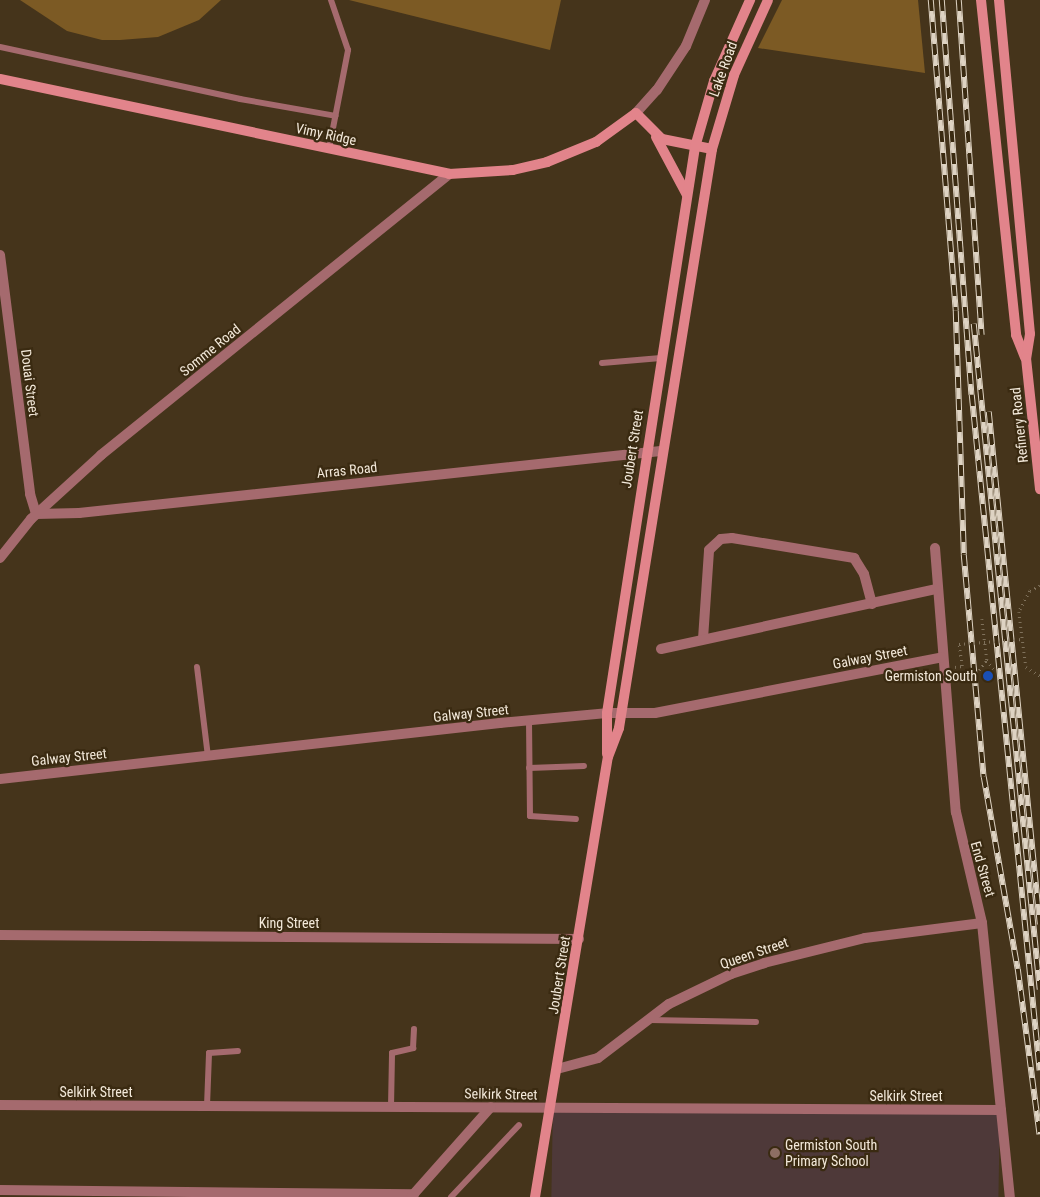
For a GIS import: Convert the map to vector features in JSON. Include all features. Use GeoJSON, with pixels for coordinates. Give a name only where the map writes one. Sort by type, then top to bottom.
{"type":"FeatureCollection","features":[{"type":"Feature","properties":{"kind":"main road","name":"Lake Road"},"geometry":{"type":"LineString","coordinates":[[695,147],[714,81],[750,0]]}},
{"type":"Feature","properties":{"kind":"main road","name":"Lake Road"},"geometry":{"type":"LineString","coordinates":[[712,150],[734,75],[768,0]]}},
{"type":"Feature","properties":{"kind":"main road"},"geometry":{"type":"LineString","coordinates":[[981,0],[1016,335],[1026,358]]}},
{"type":"Feature","properties":{"kind":"main road"},"geometry":{"type":"LineString","coordinates":[[999,0],[1030,334],[1026,358]]}},
{"type":"Feature","properties":{"kind":"main road","name":"Vimy Ridge"},"geometry":{"type":"LineString","coordinates":[[0,79],[449,174],[513,170],[547,162],[596,142],[636,113]]}},
{"type":"Feature","properties":{"kind":"main road"},"geometry":{"type":"LineString","coordinates":[[636,113],[654,133],[687,195]]}},
{"type":"Feature","properties":{"kind":"main road"},"geometry":{"type":"LineString","coordinates":[[654,133],[674,144],[712,150]]}},
{"type":"Feature","properties":{"kind":"main road","name":"Joubert Street"},"geometry":{"type":"LineString","coordinates":[[608,757],[607,713],[645,452],[695,147]]}},
{"type":"Feature","properties":{"kind":"main road","name":"Joubert Street"},"geometry":{"type":"LineString","coordinates":[[535,1197],[608,757],[622,714],[662,451],[712,150]]}},
{"type":"Feature","properties":{"kind":"main road","name":"Refinery Road"},"geometry":{"type":"LineString","coordinates":[[1026,358],[1040,489]]}},
{"type":"Feature","properties":{"kind":"street","name":"Vimy Ridge"},"geometry":{"type":"LineString","coordinates":[[636,113],[686,46],[704,0]]}},
{"type":"Feature","properties":{"kind":"street","name":"Somme Road"},"geometry":{"type":"LineString","coordinates":[[0,558],[36,514],[101,455],[449,174]]}},
{"type":"Feature","properties":{"kind":"street","name":"Douai Street"},"geometry":{"type":"LineString","coordinates":[[0,255],[30,494],[36,514]]}},
{"type":"Feature","properties":{"kind":"street","name":"Arras Road"},"geometry":{"type":"LineString","coordinates":[[36,514],[79,513],[662,451]]}},
{"type":"Feature","properties":{"kind":"street"},"geometry":{"type":"LineString","coordinates":[[703,639],[709,550],[721,539],[732,538],[854,558],[864,574],[872,604]]}},
{"type":"Feature","properties":{"kind":"street","name":"End Street"},"geometry":{"type":"LineString","coordinates":[[935,548],[936,589],[956,812],[982,923],[1010,1197]]}},
{"type":"Feature","properties":{"kind":"street"},"geometry":{"type":"LineString","coordinates":[[661,649],[936,589]]}},
{"type":"Feature","properties":{"kind":"street","name":"Galway Street"},"geometry":{"type":"LineString","coordinates":[[0,779],[607,713],[655,713],[942,657]]}},
{"type":"Feature","properties":{"kind":"street","name":"Queen Street"},"geometry":{"type":"LineString","coordinates":[[557,1069],[586,1063],[604,1056],[669,1004],[731,974],[792,954],[865,938],[982,923]]}},
{"type":"Feature","properties":{"kind":"street","name":"King Street"},"geometry":{"type":"LineString","coordinates":[[0,935],[579,939]]}},
{"type":"Feature","properties":{"kind":"street","name":"Selkirk Street"},"geometry":{"type":"LineString","coordinates":[[0,1104],[1001,1110]]}},
{"type":"Feature","properties":{"kind":"street"},"geometry":{"type":"LineString","coordinates":[[0,1190],[413,1195],[491,1107]]}},
{"type":"Feature","properties":{"kind":"lane"},"geometry":{"type":"LineString","coordinates":[[329,149],[348,50],[331,0]]}},
{"type":"Feature","properties":{"kind":"lane"},"geometry":{"type":"LineString","coordinates":[[0,47],[240,99],[336,116]]}},
{"type":"Feature","properties":{"kind":"lane"},"geometry":{"type":"LineString","coordinates":[[602,363],[661,358]]}},
{"type":"Feature","properties":{"kind":"lane"},"geometry":{"type":"LineString","coordinates":[[197,667],[208,756]]}},
{"type":"Feature","properties":{"kind":"lane"},"geometry":{"type":"LineString","coordinates":[[528,721],[530,816],[576,819]]}},
{"type":"Feature","properties":{"kind":"lane"},"geometry":{"type":"LineString","coordinates":[[528,768],[584,766]]}},
{"type":"Feature","properties":{"kind":"lane"},"geometry":{"type":"LineString","coordinates":[[649,1020],[756,1022]]}},
{"type":"Feature","properties":{"kind":"lane"},"geometry":{"type":"LineString","coordinates":[[391,1107],[392,1053],[414,1048],[414,1029]]}},
{"type":"Feature","properties":{"kind":"lane"},"geometry":{"type":"LineString","coordinates":[[207,1106],[209,1053],[238,1051]]}},
{"type":"Feature","properties":{"kind":"lane"},"geometry":{"type":"LineString","coordinates":[[451,1197],[518,1125]]}},
{"type":"Feature","properties":{"kind":"path"},"geometry":{"type":"LineString","coordinates":[[1040,586],[1030,591],[1019,612],[1026,667],[1040,676]]}},
{"type":"Feature","properties":{"kind":"path"},"geometry":{"type":"LineString","coordinates":[[982,619],[987,660],[994,669]]}},
{"type":"Feature","properties":{"kind":"path"},"geometry":{"type":"LineString","coordinates":[[962,666],[959,644],[1022,638]]}},
{"type":"Feature","properties":{"kind":"path"},"geometry":{"type":"LineString","coordinates":[[979,670],[987,660]]}},
{"type":"Feature","properties":{"kind":"shaded area"},"geometry":{"type":"Polygon","coordinates":[[[20,0],[221,0],[199,20],[158,37],[102,40],[67,31],[20,0]]]}},
{"type":"Feature","properties":{"kind":"shaded area"},"geometry":{"type":"Polygon","coordinates":[[[349,0],[561,0],[550,50],[349,0]]]}},
{"type":"Feature","properties":{"kind":"shaded area"},"geometry":{"type":"Polygon","coordinates":[[[782,0],[918,0],[925,73],[758,48],[782,0]]]}},
{"type":"Feature","properties":{"kind":"shaded area","name":"Germiston South Primary School"},"geometry":{"type":"Polygon","coordinates":[[[553,1103],[1000,1111],[998,1197],[551,1197],[553,1103]]]}},
{"type":"Feature","properties":{"kind":"railway"},"geometry":{"type":"LineString","coordinates":[[931,0],[956,311],[964,555],[984,777],[1018,969],[1040,1135]]}},
{"type":"Feature","properties":{"kind":"railway"},"geometry":{"type":"LineString","coordinates":[[942,0],[972,395],[1040,1071]]}},
{"type":"Feature","properties":{"kind":"railway"},"geometry":{"type":"LineString","coordinates":[[959,0],[982,335]]}},
{"type":"Feature","properties":{"kind":"railway"},"geometry":{"type":"LineString","coordinates":[[974,324],[1040,990]]}},
{"type":"Feature","properties":{"kind":"railway"},"geometry":{"type":"LineString","coordinates":[[989,412],[1040,924]]}},
{"type":"Feature","properties":{"kind":"place","name":"Germiston South"},"geometry":{"type":"Point","coordinates":[988,676]}},
{"type":"Feature","properties":{"kind":"place","name":"Germiston South Primary School"},"geometry":{"type":"Point","coordinates":[775,1153]}}]}
